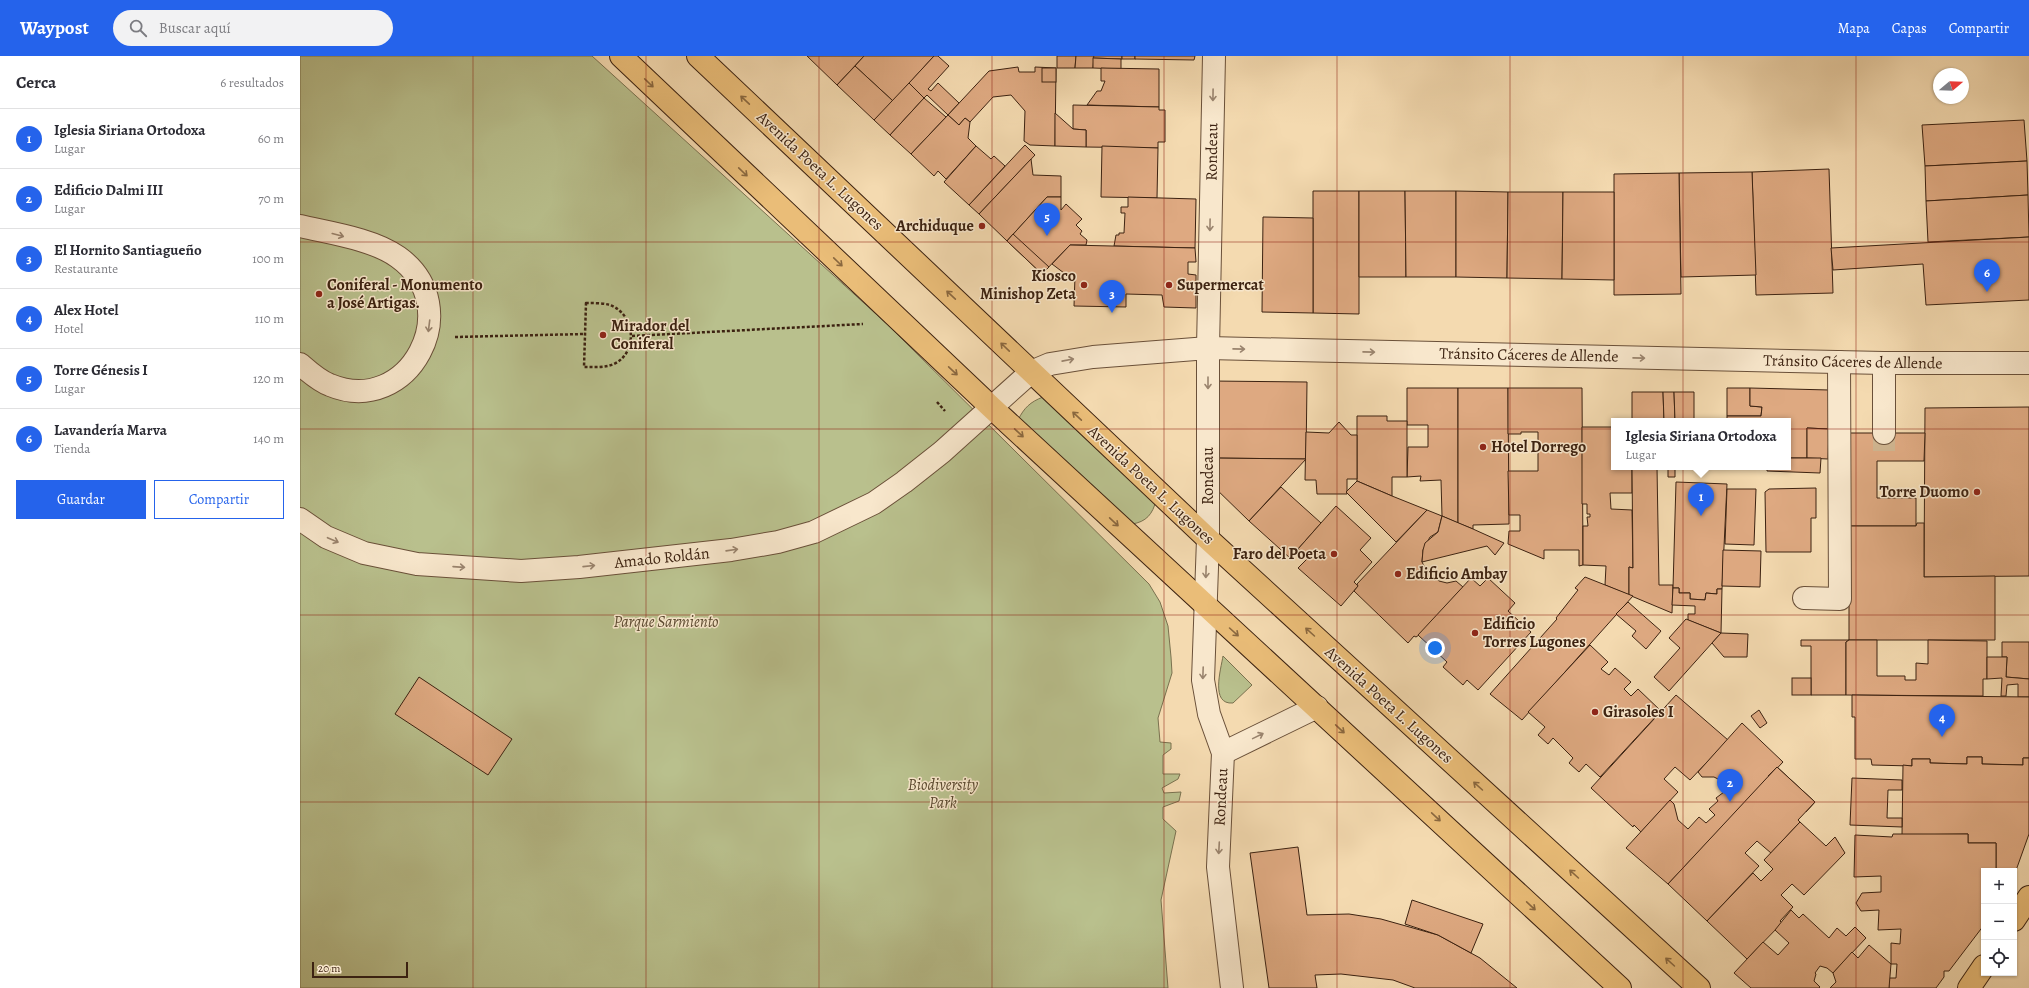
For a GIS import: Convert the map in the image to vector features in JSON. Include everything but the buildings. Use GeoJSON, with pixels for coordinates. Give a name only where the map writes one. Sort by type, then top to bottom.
{"type":"FeatureCollection","features":[{"type":"Feature","properties":{"kind":"main road"},"geometry":{"type":"LineString","coordinates":[[621,56],[991,407],[1620,988]]}},
{"type":"Feature","properties":{"kind":"main road","name":"Avenida Poeta L. Lugones"},"geometry":{"type":"LineString","coordinates":[[698,56],[1208,539],[1699,988]]}},
{"type":"Feature","properties":{"kind":"main road"},"geometry":{"type":"LineString","coordinates":[[2017,915],[2029,897]]}},
{"type":"Feature","properties":{"kind":"main road"},"geometry":{"type":"LineString","coordinates":[[1969,988],[1981,970]]}},
{"type":"Feature","properties":{"kind":"street","name":"Rondeau"},"geometry":{"type":"LineString","coordinates":[[1214,56],[1208,348],[1208,539],[1203,680],[1209,714],[1223,753],[1218,867],[1232,988]]}},
{"type":"Feature","properties":{"kind":"street"},"geometry":{"type":"LineString","coordinates":[[300,226],[369,243],[397,256],[410,267],[420,281],[427,297],[430,314],[426,340],[419,355],[402,375],[379,387],[362,390],[328,385],[300,364]]}},
{"type":"Feature","properties":{"kind":"street","name":"Tránsito Cáceres de Allende"},"geometry":{"type":"LineString","coordinates":[[1031,372],[1050,364],[1073,359],[1208,348],[1884,363],[2029,363]]}},
{"type":"Feature","properties":{"kind":"street"},"geometry":{"type":"LineString","coordinates":[[1804,598],[1840,599],[1839,362]]}},
{"type":"Feature","properties":{"kind":"street"},"geometry":{"type":"LineString","coordinates":[[1884,363],[1884,433]]}},
{"type":"Feature","properties":{"kind":"street","name":"Amado Roldán"},"geometry":{"type":"LineString","coordinates":[[300,519],[326,537],[364,553],[416,564],[521,571],[572,568],[738,549],[778,542],[814,532],[874,503],[942,452],[1031,372]]}},
{"type":"Feature","properties":{"kind":"street"},"geometry":{"type":"LineString","coordinates":[[1223,753],[1317,707]]}},
{"type":"Feature","properties":{"kind":"path"},"geometry":{"type":"LineString","coordinates":[[586,303],[609,305],[618,310],[630,326],[632,336],[624,356],[615,363],[605,367],[584,367],[586,303]]}},
{"type":"Feature","properties":{"kind":"path"},"geometry":{"type":"LineString","coordinates":[[632,336],[901,322]]}},
{"type":"Feature","properties":{"kind":"path"},"geometry":{"type":"LineString","coordinates":[[456,337],[585,334]]}},
{"type":"Feature","properties":{"kind":"green space","name":"Parque Sarmiento"},"geometry":{"type":"Polygon","coordinates":[[[300,56],[592,56],[887,324],[1149,584],[1160,602],[1168,626],[1171,657],[1172,673],[1158,718],[1160,742],[1171,743],[1171,749],[1163,755],[1163,774],[1180,774],[1178,779],[1162,788],[1164,793],[1181,792],[1179,801],[1163,807],[1163,819],[1176,831],[1161,900],[1168,988],[300,988],[300,56]]]}},
{"type":"Feature","properties":{"kind":"green space"},"geometry":{"type":"Polygon","coordinates":[[[1043,397],[1156,500],[1151,513],[1145,519],[1132,524],[1018,420],[1028,406],[1034,401],[1043,397]]]}},
{"type":"Feature","properties":{"kind":"green space"},"geometry":{"type":"Polygon","coordinates":[[[1223,656],[1252,685],[1233,703],[1226,702],[1221,698],[1219,692],[1219,677],[1223,656]]]}},
{"type":"Feature","properties":{"kind":"tunnel"},"geometry":{"type":"LineString","coordinates":[[1884,433],[1884,451]]}},
{"type":"Feature","properties":{"kind":"place","name":"Archiduque"},"geometry":{"type":"Point","coordinates":[982,226]}},
{"type":"Feature","properties":{"kind":"place","name":"Torre Génesis I"},"geometry":{"type":"Point","coordinates":[1047,236]}},
{"type":"Feature","properties":{"kind":"place","name":"Kiosco Minishop Zeta"},"geometry":{"type":"Point","coordinates":[1084,285]}},
{"type":"Feature","properties":{"kind":"place","name":"Supermercat"},"geometry":{"type":"Point","coordinates":[1169,285]}},
{"type":"Feature","properties":{"kind":"place","name":"Lavandería Marva"},"geometry":{"type":"Point","coordinates":[1987,292]}},
{"type":"Feature","properties":{"kind":"place","name":"Coniferal - Monumento a José Artigas."},"geometry":{"type":"Point","coordinates":[319,294]}},
{"type":"Feature","properties":{"kind":"place","name":"El Hornito Santiagueño"},"geometry":{"type":"Point","coordinates":[1112,313]}},
{"type":"Feature","properties":{"kind":"place","name":"Mirador del Coniferal"},"geometry":{"type":"Point","coordinates":[603,335]}},
{"type":"Feature","properties":{"kind":"place","name":"Hotel Dorrego"},"geometry":{"type":"Point","coordinates":[1483,447]}},
{"type":"Feature","properties":{"kind":"place","name":"Torre Duomo"},"geometry":{"type":"Point","coordinates":[1977,492]}},
{"type":"Feature","properties":{"kind":"place","name":"Iglesia Siriana Ortodoxa"},"geometry":{"type":"Point","coordinates":[1701,516]}},
{"type":"Feature","properties":{"kind":"place","name":"Faro del Poeta"},"geometry":{"type":"Point","coordinates":[1334,554]}},
{"type":"Feature","properties":{"kind":"place","name":"Edificio Ambay"},"geometry":{"type":"Point","coordinates":[1398,574]}},
{"type":"Feature","properties":{"kind":"place","name":"Edificio Torres Lugones"},"geometry":{"type":"Point","coordinates":[1475,633]}},
{"type":"Feature","properties":{"kind":"place","name":"Girasoles I"},"geometry":{"type":"Point","coordinates":[1595,712]}},
{"type":"Feature","properties":{"kind":"place","name":"Alex Hotel"},"geometry":{"type":"Point","coordinates":[1942,737]}},
{"type":"Feature","properties":{"kind":"place","name":"Edificio Dalmi III"},"geometry":{"type":"Point","coordinates":[1730,802]}},
{"type":"Feature","properties":{"kind":"park label","name":"Biodiversity Park"},"geometry":{"type":"Point","coordinates":[943,794]}}]}
